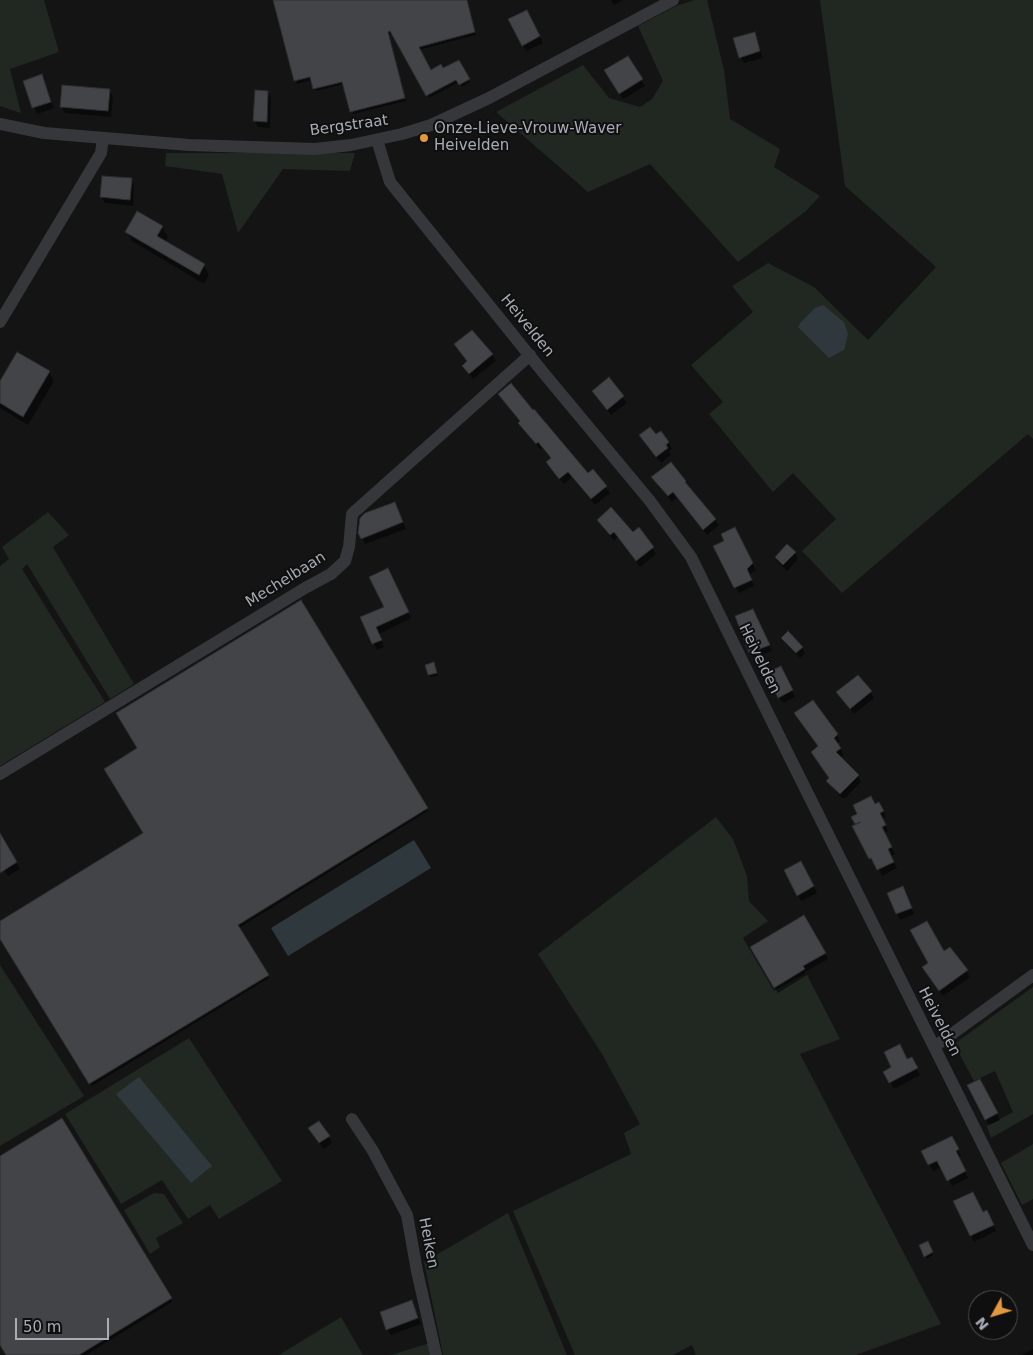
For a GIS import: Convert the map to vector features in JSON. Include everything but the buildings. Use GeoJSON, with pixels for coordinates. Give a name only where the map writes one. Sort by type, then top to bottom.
{"type":"FeatureCollection","features":[{"type":"Feature","properties":{"kind":"street","name":"Bergstraat"},"geometry":{"type":"LineString","coordinates":[[0,124],[44,133],[188,145],[315,149],[351,145],[402,134],[431,125],[489,98],[673,0]]}},
{"type":"Feature","properties":{"kind":"street"},"geometry":{"type":"LineString","coordinates":[[0,322],[101,153],[103,138]]}},
{"type":"Feature","properties":{"kind":"street","name":"Heivelden"},"geometry":{"type":"LineString","coordinates":[[377,140],[390,182],[650,501],[691,557],[1033,1245]]}},
{"type":"Feature","properties":{"kind":"street","name":"Mechelbaan"},"geometry":{"type":"LineString","coordinates":[[0,774],[331,574],[345,561],[349,547],[352,514],[530,355]]}},
{"type":"Feature","properties":{"kind":"street"},"geometry":{"type":"LineString","coordinates":[[934,1048],[1033,975]]}},
{"type":"Feature","properties":{"kind":"street","name":"Heiken"},"geometry":{"type":"LineString","coordinates":[[352,1119],[373,1151],[407,1215],[417,1271],[436,1355]]}},
{"type":"Feature","properties":{"kind":"shaded area"},"geometry":{"type":"Polygon","coordinates":[[[0,0],[44,0],[59,52],[10,69],[21,113],[0,106],[0,0]]]}},
{"type":"Feature","properties":{"kind":"shaded area"},"geometry":{"type":"Polygon","coordinates":[[[694,0],[707,0],[724,70],[730,119],[780,149],[774,167],[820,196],[806,211],[738,262],[650,164],[588,192],[496,112],[583,65],[609,98],[640,107],[652,99],[663,81],[638,26],[676,6],[694,0]]]}},
{"type":"Feature","properties":{"kind":"shaded area"},"geometry":{"type":"Polygon","coordinates":[[[820,0],[1033,0],[1033,439],[1028,434],[842,593],[802,551],[836,519],[793,473],[773,492],[709,414],[723,402],[691,365],[753,312],[732,286],[768,263],[814,287],[868,340],[936,267],[845,186],[820,0]]]}},
{"type":"Feature","properties":{"kind":"shaded area"},"geometry":{"type":"Polygon","coordinates":[[[166,153],[355,153],[350,171],[283,169],[238,233],[222,174],[165,166],[166,153]]]}},
{"type":"Feature","properties":{"kind":"shaded area"},"geometry":{"type":"Polygon","coordinates":[[[823,305],[844,322],[848,334],[844,350],[829,358],[798,327],[815,308],[823,305]]]}},
{"type":"Feature","properties":{"kind":"shaded area"},"geometry":{"type":"Polygon","coordinates":[[[48,512],[69,535],[53,547],[134,684],[110,699],[27,564],[22,569],[105,702],[0,766],[0,566],[9,559],[2,547],[48,512]]]}},
{"type":"Feature","properties":{"kind":"shaded area"},"geometry":{"type":"Polygon","coordinates":[[[716,817],[733,839],[747,876],[749,901],[768,921],[743,938],[774,991],[806,973],[840,1039],[800,1054],[941,1324],[856,1355],[696,1355],[692,1345],[673,1355],[575,1355],[513,1211],[631,1154],[624,1133],[640,1124],[602,1054],[538,954],[716,817]]]}},
{"type":"Feature","properties":{"kind":"shaded area"},"geometry":{"type":"Polygon","coordinates":[[[414,840],[431,868],[288,956],[271,928],[414,840]]]}},
{"type":"Feature","properties":{"kind":"shaded area"},"geometry":{"type":"Polygon","coordinates":[[[0,965],[84,1096],[0,1146],[0,965]]]}},
{"type":"Feature","properties":{"kind":"shaded area"},"geometry":{"type":"Polygon","coordinates":[[[1033,987],[1033,1114],[991,1138],[987,1126],[1013,1112],[995,1071],[974,1081],[954,1044],[1033,987]]]}},
{"type":"Feature","properties":{"kind":"shaded area"},"geometry":{"type":"Polygon","coordinates":[[[189,1038],[282,1181],[219,1219],[210,1205],[188,1219],[162,1180],[121,1204],[65,1114],[189,1038]]]}},
{"type":"Feature","properties":{"kind":"shaded area"},"geometry":{"type":"Polygon","coordinates":[[[139,1077],[212,1166],[191,1183],[116,1094],[139,1077]]]}},
{"type":"Feature","properties":{"kind":"shaded area"},"geometry":{"type":"Polygon","coordinates":[[[1033,1144],[1033,1199],[1022,1205],[1001,1163],[1033,1144]]]}},
{"type":"Feature","properties":{"kind":"shaded area"},"geometry":{"type":"Polygon","coordinates":[[[154,1193],[164,1194],[183,1223],[156,1238],[160,1247],[150,1254],[124,1210],[154,1193]]]}},
{"type":"Feature","properties":{"kind":"shaded area"},"geometry":{"type":"Polygon","coordinates":[[[508,1213],[567,1355],[443,1355],[424,1262],[508,1213]]]}},
{"type":"Feature","properties":{"kind":"shaded area"},"geometry":{"type":"Polygon","coordinates":[[[341,1317],[363,1355],[279,1355],[341,1317]]]}},
{"type":"Feature","properties":{"kind":"shaded area"},"geometry":{"type":"Polygon","coordinates":[[[430,1343],[432,1355],[391,1355],[430,1343]]]}},
{"type":"Feature","properties":{"kind":"place","name":"Onze-Lieve-Vrouw-Waver Heivelden"},"geometry":{"type":"Point","coordinates":[424,138]}}]}
